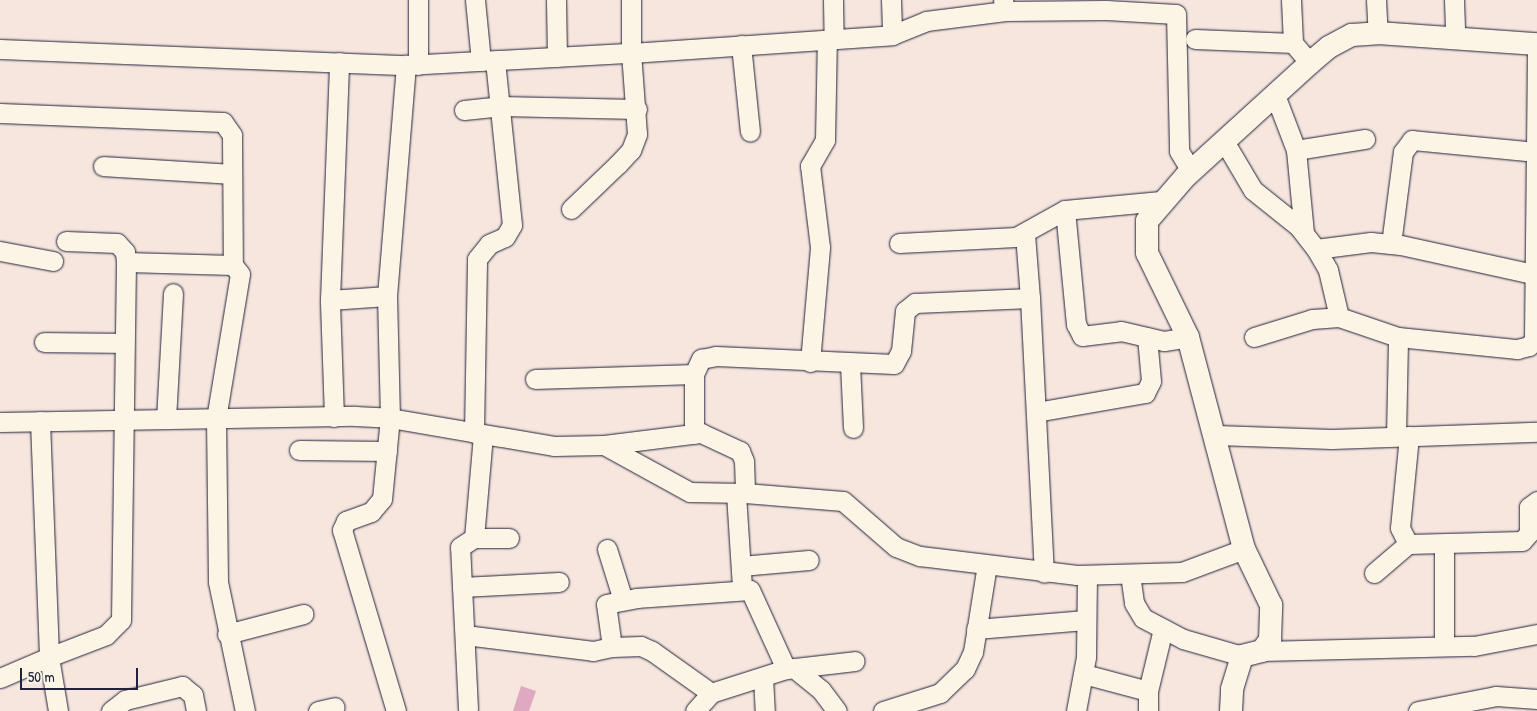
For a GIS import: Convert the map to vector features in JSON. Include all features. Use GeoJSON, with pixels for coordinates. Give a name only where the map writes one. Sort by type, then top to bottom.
{"type":"FeatureCollection","features":[{"type":"Feature","properties":{"kind":"street"},"geometry":{"type":"LineString","coordinates":[[396,711],[342,530],[346,521],[371,512],[382,499],[390,418],[387,296],[418,0]]}},
{"type":"Feature","properties":{"kind":"street"},"geometry":{"type":"LineString","coordinates":[[474,538],[478,434],[477,259],[489,244],[510,233],[512,225],[500,106],[475,0]]}},
{"type":"Feature","properties":{"kind":"street"},"geometry":{"type":"LineString","coordinates":[[556,0],[557,57]]}},
{"type":"Feature","properties":{"kind":"street"},"geometry":{"type":"LineString","coordinates":[[571,209],[631,150],[637,134],[637,109],[631,53],[630,0]]}},
{"type":"Feature","properties":{"kind":"street"},"geometry":{"type":"LineString","coordinates":[[810,362],[820,247],[810,166],[825,140],[833,0]]}},
{"type":"Feature","properties":{"kind":"street"},"geometry":{"type":"LineString","coordinates":[[891,0],[892,35]]}},
{"type":"Feature","properties":{"kind":"street"},"geometry":{"type":"LineString","coordinates":[[1291,0],[1293,42],[1310,63]]}},
{"type":"Feature","properties":{"kind":"street"},"geometry":{"type":"LineString","coordinates":[[1376,0],[1378,32]]}},
{"type":"Feature","properties":{"kind":"street"},"geometry":{"type":"LineString","coordinates":[[1454,0],[1455,38]]}},
{"type":"Feature","properties":{"kind":"street"},"geometry":{"type":"LineString","coordinates":[[0,49],[412,65],[631,53],[892,35],[926,21],[1004,6],[1106,10],[1176,7],[1179,151],[1191,171]]}},
{"type":"Feature","properties":{"kind":"street"},"geometry":{"type":"LineString","coordinates":[[1231,711],[1232,689],[1252,653],[1270,640],[1271,605],[1244,549],[1216,435],[1188,337],[1148,254],[1146,221],[1161,201],[1191,171],[1310,63],[1329,47],[1352,35],[1378,32],[1537,44],[1537,275],[1534,339],[1524,348],[1398,337],[1340,317],[1312,319],[1254,337]]}},
{"type":"Feature","properties":{"kind":"street"},"geometry":{"type":"LineString","coordinates":[[1195,39],[1293,42]]}},
{"type":"Feature","properties":{"kind":"street"},"geometry":{"type":"LineString","coordinates":[[741,45],[750,132]]}},
{"type":"Feature","properties":{"kind":"street"},"geometry":{"type":"LineString","coordinates":[[334,417],[330,300],[340,62]]}},
{"type":"Feature","properties":{"kind":"street"},"geometry":{"type":"LineString","coordinates":[[1275,95],[1296,150],[1304,233]]}},
{"type":"Feature","properties":{"kind":"street"},"geometry":{"type":"LineString","coordinates":[[464,110],[500,106],[637,109]]}},
{"type":"Feature","properties":{"kind":"street"},"geometry":{"type":"LineString","coordinates":[[0,113],[223,122],[232,135],[232,265]]}},
{"type":"Feature","properties":{"kind":"street"},"geometry":{"type":"LineString","coordinates":[[1296,150],[1365,139]]}},
{"type":"Feature","properties":{"kind":"street"},"geometry":{"type":"LineString","coordinates":[[1390,244],[1403,152],[1412,140],[1537,152]]}},
{"type":"Feature","properties":{"kind":"street"},"geometry":{"type":"LineString","coordinates":[[1224,141],[1256,195],[1304,233],[1316,249],[1328,270],[1340,317]]}},
{"type":"Feature","properties":{"kind":"street"},"geometry":{"type":"LineString","coordinates":[[104,166],[232,174]]}},
{"type":"Feature","properties":{"kind":"street"},"geometry":{"type":"LineString","coordinates":[[899,243],[1025,234],[1065,210],[1161,201]]}},
{"type":"Feature","properties":{"kind":"street"},"geometry":{"type":"LineString","coordinates":[[1065,210],[1078,332],[1088,338],[1121,330],[1164,341],[1188,337]]}},
{"type":"Feature","properties":{"kind":"street"},"geometry":{"type":"LineString","coordinates":[[1025,234],[1044,573]]}},
{"type":"Feature","properties":{"kind":"street"},"geometry":{"type":"LineString","coordinates":[[0,678],[106,635],[121,620],[125,252],[117,243],[66,241]]}},
{"type":"Feature","properties":{"kind":"street"},"geometry":{"type":"LineString","coordinates":[[1316,249],[1390,244],[1537,275]]}},
{"type":"Feature","properties":{"kind":"street"},"geometry":{"type":"LineString","coordinates":[[0,251],[53,260]]}},
{"type":"Feature","properties":{"kind":"street"},"geometry":{"type":"LineString","coordinates":[[126,262],[232,265],[238,269],[239,281],[216,419],[218,582],[227,634],[245,711]]}},
{"type":"Feature","properties":{"kind":"street"},"geometry":{"type":"LineString","coordinates":[[166,419],[172,293]]}},
{"type":"Feature","properties":{"kind":"street"},"geometry":{"type":"LineString","coordinates":[[330,300],[387,296]]}},
{"type":"Feature","properties":{"kind":"street"},"geometry":{"type":"LineString","coordinates":[[694,434],[694,374],[701,360],[716,356],[850,364],[894,364],[901,351],[905,311],[915,303],[1030,298]]}},
{"type":"Feature","properties":{"kind":"street"},"geometry":{"type":"LineString","coordinates":[[1036,412],[1145,393],[1151,381],[1147,337]]}},
{"type":"Feature","properties":{"kind":"street"},"geometry":{"type":"LineString","coordinates":[[1398,337],[1402,436],[1400,528],[1408,544]]}},
{"type":"Feature","properties":{"kind":"street"},"geometry":{"type":"LineString","coordinates":[[44,342],[124,343]]}},
{"type":"Feature","properties":{"kind":"street"},"geometry":{"type":"LineString","coordinates":[[850,364],[852,428]]}},
{"type":"Feature","properties":{"kind":"street"},"geometry":{"type":"LineString","coordinates":[[535,379],[694,374]]}},
{"type":"Feature","properties":{"kind":"street"},"geometry":{"type":"LineString","coordinates":[[0,422],[334,417],[390,418],[554,446],[604,445],[694,434],[714,436],[740,451],[744,461],[740,494],[742,588]]}},
{"type":"Feature","properties":{"kind":"street"},"geometry":{"type":"LineString","coordinates":[[40,421],[49,657],[58,711]]}},
{"type":"Feature","properties":{"kind":"street"},"geometry":{"type":"LineString","coordinates":[[1216,435],[1402,436],[1537,432]]}},
{"type":"Feature","properties":{"kind":"street"},"geometry":{"type":"LineString","coordinates":[[604,445],[690,492],[834,499],[851,506],[886,540],[906,552],[1044,573],[1087,575],[1194,570],[1244,549]]}},
{"type":"Feature","properties":{"kind":"street"},"geometry":{"type":"LineString","coordinates":[[299,450],[387,451]]}},
{"type":"Feature","properties":{"kind":"street"},"geometry":{"type":"LineString","coordinates":[[1374,573],[1408,544],[1444,545],[1522,541],[1529,533],[1529,507],[1537,501]]}},
{"type":"Feature","properties":{"kind":"street"},"geometry":{"type":"LineString","coordinates":[[471,710],[460,547],[474,538],[509,538]]}},
{"type":"Feature","properties":{"kind":"street"},"geometry":{"type":"LineString","coordinates":[[1444,545],[1444,646]]}},
{"type":"Feature","properties":{"kind":"street"},"geometry":{"type":"LineString","coordinates":[[607,549],[623,600]]}},
{"type":"Feature","properties":{"kind":"street"},"geometry":{"type":"LineString","coordinates":[[741,566],[809,560]]}},
{"type":"Feature","properties":{"kind":"street"},"geometry":{"type":"LineString","coordinates":[[883,711],[925,701],[955,681],[973,652],[987,565]]}},
{"type":"Feature","properties":{"kind":"street"},"geometry":{"type":"LineString","coordinates":[[1130,574],[1138,611],[1143,618],[1163,629],[1252,653],[1474,646],[1537,634]]}},
{"type":"Feature","properties":{"kind":"street"},"geometry":{"type":"LineString","coordinates":[[1076,711],[1084,674],[1087,575]]}},
{"type":"Feature","properties":{"kind":"street"},"geometry":{"type":"LineString","coordinates":[[462,587],[558,582]]}},
{"type":"Feature","properties":{"kind":"street"},"geometry":{"type":"LineString","coordinates":[[612,647],[606,604],[623,600],[742,588],[750,590],[790,669],[820,690],[837,711]]}},
{"type":"Feature","properties":{"kind":"street"},"geometry":{"type":"LineString","coordinates":[[227,634],[303,614]]}},
{"type":"Feature","properties":{"kind":"street"},"geometry":{"type":"LineString","coordinates":[[976,629],[1086,620]]}},
{"type":"Feature","properties":{"kind":"street"},"geometry":{"type":"LineString","coordinates":[[1148,711],[1148,691],[1163,629]]}},
{"type":"Feature","properties":{"kind":"street"},"geometry":{"type":"LineString","coordinates":[[465,634],[593,651],[612,647],[641,646],[652,651],[711,694]]}},
{"type":"Feature","properties":{"kind":"street"},"geometry":{"type":"LineString","coordinates":[[695,711],[711,694],[763,676],[790,669],[855,661]]}},
{"type":"Feature","properties":{"kind":"street"},"geometry":{"type":"LineString","coordinates":[[1084,674],[1148,691]]}},
{"type":"Feature","properties":{"kind":"street"},"geometry":{"type":"LineString","coordinates":[[763,676],[765,711]]}},
{"type":"Feature","properties":{"kind":"street"},"geometry":{"type":"LineString","coordinates":[[111,711],[125,700],[182,686],[193,695],[196,711]]}},
{"type":"Feature","properties":{"kind":"street"},"geometry":{"type":"LineString","coordinates":[[1418,711],[1489,704],[1513,695],[1537,699]]}},
{"type":"Feature","properties":{"kind":"building"},"geometry":{"type":"Polygon","coordinates":[[[521,686],[536,691],[529,711],[513,711],[521,686]]]}}]}
